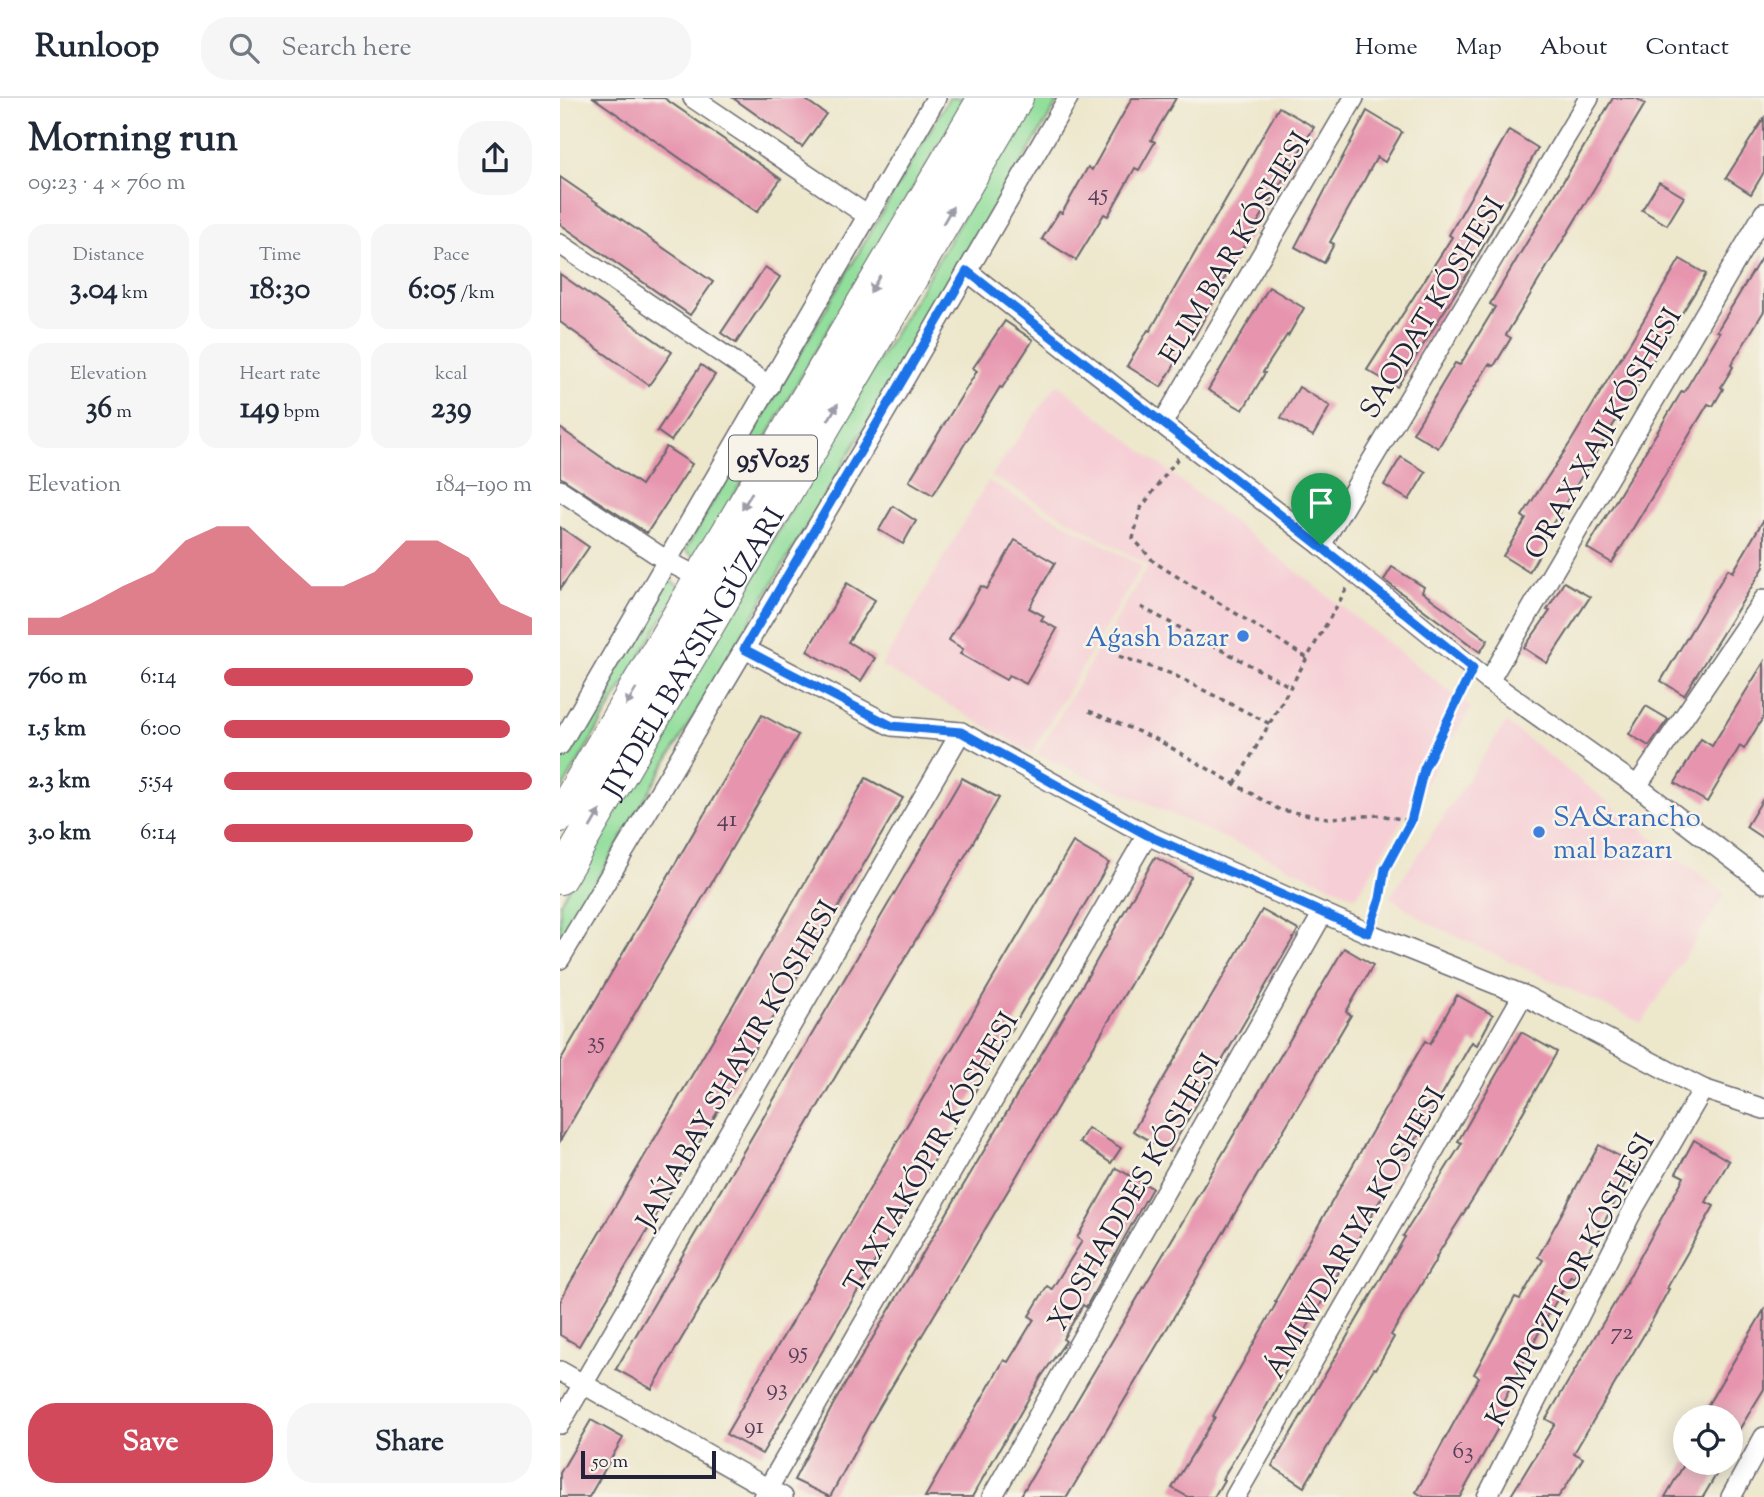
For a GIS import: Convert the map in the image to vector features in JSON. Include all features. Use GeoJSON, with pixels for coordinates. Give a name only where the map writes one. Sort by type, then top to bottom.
{"type":"FeatureCollection","features":[{"type":"Feature","properties":{"kind":"main road","name":"95V025"},"geometry":{"type":"LineString","coordinates":[[560,816],[984,98]]}},
{"type":"Feature","properties":{"kind":"main road","name":"95V025"},"geometry":{"type":"LineString","coordinates":[[560,878],[1017,98]]}},
{"type":"Feature","properties":{"kind":"street"},"geometry":{"type":"LineString","coordinates":[[693,98],[868,216]]}},
{"type":"Feature","properties":{"kind":"street"},"geometry":{"type":"LineString","coordinates":[[560,745],[936,98]]}},
{"type":"Feature","properties":{"kind":"street"},"geometry":{"type":"LineString","coordinates":[[560,959],[1068,98]]}},
{"type":"Feature","properties":{"kind":"street","name":"ELIM BAR KÓSHESI"},"geometry":{"type":"LineString","coordinates":[[1162,424],[1354,98]]}},
{"type":"Feature","properties":{"kind":"street","name":"SAODAT KÓSHESI"},"geometry":{"type":"LineString","coordinates":[[1321,545],[1589,98]]}},
{"type":"Feature","properties":{"kind":"street"},"geometry":{"type":"LineString","coordinates":[[1489,681],[1764,213]]}},
{"type":"Feature","properties":{"kind":"street"},"geometry":{"type":"LineString","coordinates":[[560,244],[770,386]]}},
{"type":"Feature","properties":{"kind":"street"},"geometry":{"type":"LineString","coordinates":[[967,271],[1321,545],[1489,681],[1637,786],[1764,883]]}},
{"type":"Feature","properties":{"kind":"street"},"geometry":{"type":"LineString","coordinates":[[560,490],[667,561],[702,579]]}},
{"type":"Feature","properties":{"kind":"street"},"geometry":{"type":"LineString","coordinates":[[1637,786],[1764,599]]}},
{"type":"Feature","properties":{"kind":"street"},"geometry":{"type":"LineString","coordinates":[[744,649],[892,726],[961,732],[1147,835],[1323,914],[1523,995],[1703,1089],[1764,1109]]}},
{"type":"Feature","properties":{"kind":"street"},"geometry":{"type":"LineString","coordinates":[[560,1424],[961,732]]}},
{"type":"Feature","properties":{"kind":"street","name":"TAXTAKÓPIR KÓSHESI"},"geometry":{"type":"LineString","coordinates":[[771,1494],[1147,835]]}},
{"type":"Feature","properties":{"kind":"street","name":"XOSHADDES KÓSHESI"},"geometry":{"type":"LineString","coordinates":[[992,1497],[1323,914]]}},
{"type":"Feature","properties":{"kind":"street"},"geometry":{"type":"LineString","coordinates":[[1235,1497],[1523,995]]}},
{"type":"Feature","properties":{"kind":"street","name":"KOMPOZITOR KÓSHESI"},"geometry":{"type":"LineString","coordinates":[[1487,1497],[1634,1206],[1703,1089]]}},
{"type":"Feature","properties":{"kind":"street"},"geometry":{"type":"LineString","coordinates":[[560,1371],[771,1494]]}},
{"type":"Feature","properties":{"kind":"street"},"geometry":{"type":"LineString","coordinates":[[1731,1497],[1764,1437]]}},
{"type":"Feature","properties":{"kind":"path"},"geometry":{"type":"LineString","coordinates":[[1188,444],[1141,508],[1133,538],[1154,562],[1307,659]]}},
{"type":"Feature","properties":{"kind":"path"},"geometry":{"type":"LineString","coordinates":[[1235,783],[1356,573]]}},
{"type":"Feature","properties":{"kind":"path"},"geometry":{"type":"LineString","coordinates":[[1141,607],[1291,687]]}},
{"type":"Feature","properties":{"kind":"path"},"geometry":{"type":"LineString","coordinates":[[1119,656],[1172,674],[1270,724]]}},
{"type":"Feature","properties":{"kind":"path"},"geometry":{"type":"LineString","coordinates":[[1368,933],[1380,899],[1385,869],[1411,821],[1424,769],[1473,668]]}},
{"type":"Feature","properties":{"kind":"path"},"geometry":{"type":"LineString","coordinates":[[1089,711],[1156,739],[1280,810],[1328,818],[1380,815],[1411,821]]}},
{"type":"Feature","properties":{"kind":"shaded area","name":"Aǵash bazar"},"geometry":{"type":"Polygon","coordinates":[[[1057,384],[1471,708],[1356,897],[1037,754],[1148,565],[991,476],[1057,384]]]}},
{"type":"Feature","properties":{"kind":"shaded area"},"geometry":{"type":"Polygon","coordinates":[[[988,481],[1142,566],[1032,753],[881,666],[988,481]]]}},
{"type":"Feature","properties":{"kind":"shaded area","name":"SA&rancho mal bazarı"},"geometry":{"type":"Polygon","coordinates":[[[1506,722],[1725,894],[1642,1023],[1428,923],[1390,897],[1506,722]]]}},
{"type":"Feature","properties":{"kind":"green space"},"geometry":{"type":"Polygon","coordinates":[[[949,98],[967,98],[823,338],[697,560],[685,550],[949,98]]]}},
{"type":"Feature","properties":{"kind":"green space"},"geometry":{"type":"Polygon","coordinates":[[[1033,98],[1060,98],[560,942],[560,903],[1033,98]]]}},
{"type":"Feature","properties":{"kind":"green space"},"geometry":{"type":"Polygon","coordinates":[[[668,579],[681,587],[560,793],[560,761],[668,579]]]}},
{"type":"Feature","properties":{"kind":"building"},"geometry":{"type":"Polygon","coordinates":[[[594,98],[664,98],[781,179],[757,212],[594,98]]]}},
{"type":"Feature","properties":{"kind":"building"},"geometry":{"type":"Polygon","coordinates":[[[733,98],[803,98],[826,114],[802,147],[733,98]]]}},
{"type":"Feature","properties":{"kind":"building"},"geometry":{"type":"Polygon","coordinates":[[[1132,98],[1176,98],[1151,140],[1155,142],[1139,170],[1135,168],[1108,216],[1104,214],[1076,260],[1042,239],[1059,212],[1062,213],[1088,167],[1092,170],[1132,98]]]}},
{"type":"Feature","properties":{"kind":"building"},"geometry":{"type":"Polygon","coordinates":[[[1613,98],[1636,98],[1645,104],[1506,335],[1511,338],[1494,366],[1489,364],[1438,448],[1413,433],[1455,363],[1460,365],[1495,307],[1490,304],[1613,98]]]}},
{"type":"Feature","properties":{"kind":"building"},"geometry":{"type":"Polygon","coordinates":[[[1279,107],[1314,127],[1212,300],[1214,301],[1193,339],[1191,338],[1161,387],[1127,366],[1148,330],[1150,331],[1279,107]]]}},
{"type":"Feature","properties":{"kind":"building"},"geometry":{"type":"Polygon","coordinates":[[[1367,111],[1402,132],[1385,162],[1377,157],[1330,242],[1334,244],[1324,263],[1295,247],[1367,111]]]}},
{"type":"Feature","properties":{"kind":"building"},"geometry":{"type":"Polygon","coordinates":[[[1764,118],[1764,172],[1751,194],[1726,178],[1764,118]]]}},
{"type":"Feature","properties":{"kind":"building"},"geometry":{"type":"Polygon","coordinates":[[[1509,130],[1538,148],[1471,268],[1397,387],[1367,370],[1452,237],[1449,235],[1509,130]]]}},
{"type":"Feature","properties":{"kind":"building"},"geometry":{"type":"Polygon","coordinates":[[[560,177],[713,282],[690,315],[560,224],[560,177]]]}},
{"type":"Feature","properties":{"kind":"building"},"geometry":{"type":"Polygon","coordinates":[[[1659,182],[1684,197],[1667,225],[1642,210],[1659,182]]]}},
{"type":"Feature","properties":{"kind":"building"},"geometry":{"type":"Polygon","coordinates":[[[1764,253],[1764,311],[1731,365],[1733,367],[1713,406],[1708,404],[1612,563],[1587,548],[1720,332],[1717,331],[1764,253]]]}},
{"type":"Feature","properties":{"kind":"building"},"geometry":{"type":"Polygon","coordinates":[[[1680,259],[1706,274],[1542,541],[1546,543],[1529,572],[1503,556],[1526,519],[1522,516],[1570,443],[1680,259]]]}},
{"type":"Feature","properties":{"kind":"building"},"geometry":{"type":"Polygon","coordinates":[[[765,267],[780,277],[736,343],[721,333],[765,267]]]}},
{"type":"Feature","properties":{"kind":"building"},"geometry":{"type":"Polygon","coordinates":[[[560,274],[672,352],[649,385],[560,322],[560,274]]]}},
{"type":"Feature","properties":{"kind":"building"},"geometry":{"type":"Polygon","coordinates":[[[1269,287],[1304,308],[1263,372],[1265,373],[1243,410],[1208,390],[1269,287]]]}},
{"type":"Feature","properties":{"kind":"building"},"geometry":{"type":"Polygon","coordinates":[[[1005,321],[1033,340],[1002,388],[1000,387],[933,495],[909,481],[977,371],[973,368],[1005,321]]]}},
{"type":"Feature","properties":{"kind":"building"},"geometry":{"type":"Polygon","coordinates":[[[701,365],[715,375],[671,441],[657,431],[701,365]]]}},
{"type":"Feature","properties":{"kind":"building"},"geometry":{"type":"Polygon","coordinates":[[[1299,387],[1330,406],[1313,436],[1281,418],[1299,387]]]}},
{"type":"Feature","properties":{"kind":"building"},"geometry":{"type":"Polygon","coordinates":[[[560,428],[641,485],[666,447],[692,464],[647,533],[560,477],[560,428]]]}},
{"type":"Feature","properties":{"kind":"building"},"geometry":{"type":"Polygon","coordinates":[[[1401,457],[1426,472],[1409,500],[1384,485],[1401,457]]]}},
{"type":"Feature","properties":{"kind":"building"},"geometry":{"type":"Polygon","coordinates":[[[893,506],[916,521],[903,544],[879,530],[893,506]]]}},
{"type":"Feature","properties":{"kind":"building"},"geometry":{"type":"Polygon","coordinates":[[[1764,519],[1764,567],[1684,695],[1661,681],[1728,569],[1733,572],[1764,519]]]}},
{"type":"Feature","properties":{"kind":"building"},"geometry":{"type":"Polygon","coordinates":[[[560,527],[589,547],[560,589],[560,527]]]}},
{"type":"Feature","properties":{"kind":"building"},"geometry":{"type":"Polygon","coordinates":[[[1015,540],[1055,563],[1029,608],[1044,616],[1041,620],[1057,629],[1026,684],[1009,675],[1006,680],[960,654],[963,649],[949,640],[981,586],[987,589],[1015,540]]]}},
{"type":"Feature","properties":{"kind":"building"},"geometry":{"type":"Polygon","coordinates":[[[1392,567],[1424,587],[1422,592],[1488,640],[1480,652],[1384,580],[1392,567]]]}},
{"type":"Feature","properties":{"kind":"building"},"geometry":{"type":"Polygon","coordinates":[[[1564,582],[1590,597],[1547,663],[1524,648],[1550,611],[1547,610],[1564,582]]]}},
{"type":"Feature","properties":{"kind":"building"},"geometry":{"type":"Polygon","coordinates":[[[847,583],[875,600],[848,642],[875,658],[861,681],[807,651],[847,583]]]}},
{"type":"Feature","properties":{"kind":"building"},"geometry":{"type":"Polygon","coordinates":[[[1764,662],[1764,716],[1744,749],[1740,746],[1707,802],[1675,783],[1701,739],[1712,746],[1764,662]]]}},
{"type":"Feature","properties":{"kind":"building"},"geometry":{"type":"Polygon","coordinates":[[[1646,706],[1668,719],[1649,746],[1629,734],[1646,706]]]}},
{"type":"Feature","properties":{"kind":"building"},"geometry":{"type":"Polygon","coordinates":[[[762,715],[798,735],[560,1141],[560,1061],[762,715]]]}},
{"type":"Feature","properties":{"kind":"building"},"geometry":{"type":"Polygon","coordinates":[[[866,778],[903,798],[579,1346],[560,1335],[560,1302],[566,1290],[866,778]]]}},
{"type":"Feature","properties":{"kind":"building"},"geometry":{"type":"Polygon","coordinates":[[[962,778],[999,798],[652,1389],[616,1369],[962,778]]]}},
{"type":"Feature","properties":{"kind":"building"},"geometry":{"type":"Polygon","coordinates":[[[1764,797],[1764,839],[1746,827],[1764,797]]]}},
{"type":"Feature","properties":{"kind":"building"},"geometry":{"type":"Polygon","coordinates":[[[1073,842],[1109,863],[762,1454],[726,1434],[1073,842]]]}},
{"type":"Feature","properties":{"kind":"building"},"geometry":{"type":"Polygon","coordinates":[[[1155,857],[1191,877],[1130,985],[870,1423],[830,1497],[794,1480],[834,1403],[1092,969],[1155,857]]]}},
{"type":"Feature","properties":{"kind":"building"},"geometry":{"type":"Polygon","coordinates":[[[1262,910],[1298,930],[1169,1152],[1133,1131],[1262,910]]]}},
{"type":"Feature","properties":{"kind":"building"},"geometry":{"type":"Polygon","coordinates":[[[1344,948],[1373,965],[1346,1012],[1351,1015],[1201,1271],[1067,1497],[1020,1497],[1344,948]]]}},
{"type":"Feature","properties":{"kind":"building"},"geometry":{"type":"Polygon","coordinates":[[[1457,995],[1493,1015],[1477,1045],[1472,1042],[1416,1138],[1214,1497],[1188,1497],[1172,1488],[1215,1417],[1213,1416],[1277,1302],[1275,1301],[1378,1121],[1425,1041],[1430,1044],[1457,995]]]}},
{"type":"Feature","properties":{"kind":"building"},"geometry":{"type":"Polygon","coordinates":[[[1521,1032],[1557,1052],[1484,1181],[1391,1335],[1394,1337],[1376,1369],[1374,1368],[1304,1487],[1272,1466],[1405,1237],[1403,1236],[1462,1143],[1458,1141],[1521,1032]]]}},
{"type":"Feature","properties":{"kind":"building"},"geometry":{"type":"Polygon","coordinates":[[[1088,1128],[1121,1148],[1111,1163],[1079,1142],[1088,1128]]]}},
{"type":"Feature","properties":{"kind":"building"},"geometry":{"type":"Polygon","coordinates":[[[1694,1140],[1729,1161],[1706,1202],[1714,1206],[1667,1288],[1669,1289],[1649,1326],[1574,1453],[1583,1458],[1565,1488],[1558,1497],[1510,1497],[1555,1424],[1546,1419],[1617,1299],[1684,1177],[1676,1173],[1694,1140]]]}},
{"type":"Feature","properties":{"kind":"building"},"geometry":{"type":"Polygon","coordinates":[[[1599,1145],[1635,1165],[1574,1278],[1571,1276],[1548,1315],[1502,1404],[1509,1408],[1460,1497],[1424,1497],[1416,1492],[1479,1377],[1474,1374],[1515,1297],[1520,1299],[1543,1260],[1538,1257],[1599,1145]]]}},
{"type":"Feature","properties":{"kind":"building"},"geometry":{"type":"Polygon","coordinates":[[[1116,1168],[1152,1188],[1086,1307],[1083,1305],[1063,1339],[1066,1341],[1041,1377],[972,1497],[925,1497],[1004,1360],[1008,1362],[1034,1319],[1029,1316],[1047,1286],[1052,1289],[1082,1241],[1077,1238],[1116,1168]]]}},
{"type":"Feature","properties":{"kind":"building"},"geometry":{"type":"Polygon","coordinates":[[[1764,1310],[1764,1389],[1743,1423],[1743,1405],[1708,1405],[1764,1310]]]}},
{"type":"Feature","properties":{"kind":"building"},"geometry":{"type":"Polygon","coordinates":[[[591,1420],[623,1438],[589,1497],[560,1497],[560,1473],[591,1420]]]}},
{"type":"Feature","properties":{"kind":"building"},"geometry":{"type":"Polygon","coordinates":[[[1678,1475],[1716,1475],[1703,1497],[1665,1497],[1678,1475]]]}},
{"type":"Feature","properties":{"kind":"place","name":"Aǵash bazar"},"geometry":{"type":"Point","coordinates":[1243,636]}},
{"type":"Feature","properties":{"kind":"place","name":"SA&rancho mal bazarı"},"geometry":{"type":"Point","coordinates":[1539,832]}},
{"type":"Feature","properties":{"kind":"route"},"geometry":{"type":"LineString","coordinates":[[967,271],[1321,545],[1473,668],[1424,769],[1411,821],[1385,869],[1380,899],[1368,933],[1147,835],[961,732],[892,726],[744,649],[967,271]]}}]}
